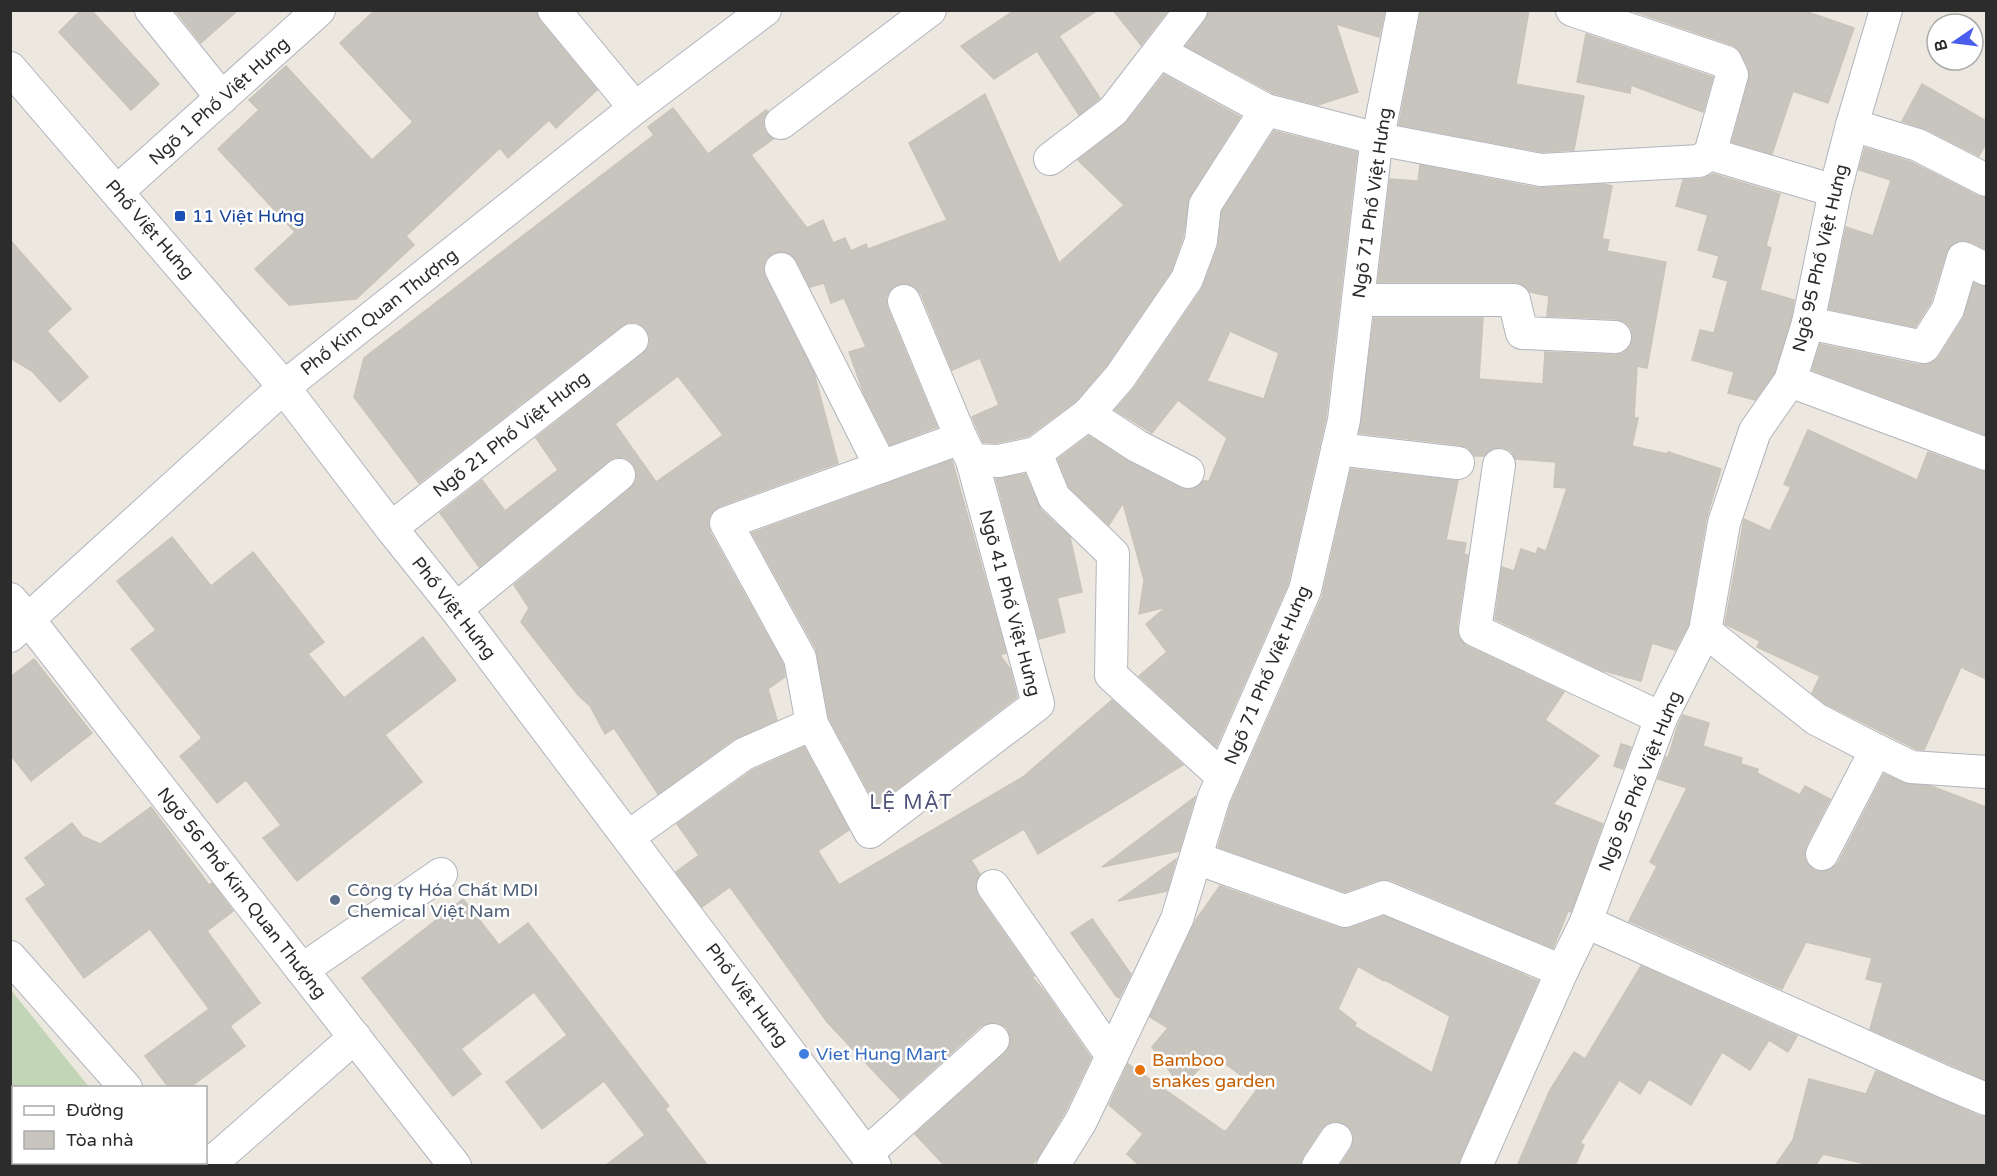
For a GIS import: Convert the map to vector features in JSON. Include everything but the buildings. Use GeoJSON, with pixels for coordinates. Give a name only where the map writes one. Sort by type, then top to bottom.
{"type":"FeatureCollection","features":[{"type":"Feature","properties":{"kind":"street"},"geometry":{"type":"LineString","coordinates":[[151,10],[222,98]]}},
{"type":"Feature","properties":{"kind":"street","name":"Ngõ 1 Phố Việt Hưng"},"geometry":{"type":"LineString","coordinates":[[118,191],[319,10]]}},
{"type":"Feature","properties":{"kind":"street"},"geometry":{"type":"LineString","coordinates":[[554,10],[635,108]]}},
{"type":"Feature","properties":{"kind":"street","name":"Phố Kim Quan Thượng"},"geometry":{"type":"LineString","coordinates":[[17,618],[284,387],[635,108],[765,10]]}},
{"type":"Feature","properties":{"kind":"street"},"geometry":{"type":"LineString","coordinates":[[781,123],[930,10]]}},
{"type":"Feature","properties":{"kind":"street"},"geometry":{"type":"LineString","coordinates":[[1050,159],[1113,111],[1191,10]]}},
{"type":"Feature","properties":{"kind":"street","name":"Ngõ 71 Phố Việt Hưng"},"geometry":{"type":"LineString","coordinates":[[1053,1166],[1081,1121],[1177,919],[1215,797],[1305,590],[1344,420],[1378,139],[1403,10]]}},
{"type":"Feature","properties":{"kind":"street"},"geometry":{"type":"LineString","coordinates":[[1160,52],[1266,110],[1378,139],[1541,171],[1699,161],[1710,154],[1732,75],[1726,62],[1572,10]]}},
{"type":"Feature","properties":{"kind":"street","name":"Ngõ 95 Phố Việt Hưng"},"geometry":{"type":"LineString","coordinates":[[1476,1166],[1586,922],[1661,718],[1705,631],[1724,523],[1751,441],[1755,431],[1790,381],[1808,323],[1835,191],[1886,10]]}},
{"type":"Feature","properties":{"kind":"street","name":"Phố Việt Hưng"},"geometry":{"type":"LineString","coordinates":[[10,68],[284,387],[456,609],[871,1160]]}},
{"type":"Feature","properties":{"kind":"street","name":"Ngõ 41 Phố Việt Hưng"},"geometry":{"type":"LineString","coordinates":[[966,449],[1038,704],[870,832],[812,724],[800,658],[726,523],[881,467],[966,449],[999,461],[1036,453],[1088,414],[1120,376],[1186,279],[1201,241],[1205,205],[1266,110]]}},
{"type":"Feature","properties":{"kind":"street"},"geometry":{"type":"LineString","coordinates":[[1852,125],[1918,145],[1986,180]]}},
{"type":"Feature","properties":{"kind":"street"},"geometry":{"type":"LineString","coordinates":[[1710,154],[1835,191]]}},
{"type":"Feature","properties":{"kind":"street"},"geometry":{"type":"LineString","coordinates":[[1808,323],[1924,347],[1948,309],[1963,258],[1986,269]]}},
{"type":"Feature","properties":{"kind":"street"},"geometry":{"type":"LineString","coordinates":[[781,269],[881,467]]}},
{"type":"Feature","properties":{"kind":"street"},"geometry":{"type":"LineString","coordinates":[[1358,300],[1514,300],[1522,333],[1615,337]]}},
{"type":"Feature","properties":{"kind":"street"},"geometry":{"type":"LineString","coordinates":[[904,301],[966,449]]}},
{"type":"Feature","properties":{"kind":"street","name":"Ngõ 21 Phố Việt Hưng"},"geometry":{"type":"LineString","coordinates":[[391,528],[632,340]]}},
{"type":"Feature","properties":{"kind":"street"},"geometry":{"type":"LineString","coordinates":[[1790,381],[1986,454]]}},
{"type":"Feature","properties":{"kind":"street"},"geometry":{"type":"LineString","coordinates":[[1088,414],[1137,447],[1188,472]]}},
{"type":"Feature","properties":{"kind":"street"},"geometry":{"type":"LineString","coordinates":[[1337,449],[1458,463]]}},
{"type":"Feature","properties":{"kind":"street"},"geometry":{"type":"LineString","coordinates":[[1036,453],[1054,497],[1113,554],[1111,675],[1223,777]]}},
{"type":"Feature","properties":{"kind":"street"},"geometry":{"type":"LineString","coordinates":[[1499,465],[1475,630],[1661,718]]}},
{"type":"Feature","properties":{"kind":"street"},"geometry":{"type":"LineString","coordinates":[[456,609],[620,475]]}},
{"type":"Feature","properties":{"kind":"street","name":"Ngõ 56 Phố Kim Quan Thượng"},"geometry":{"type":"LineString","coordinates":[[17,618],[302,970],[455,1166]]}},
{"type":"Feature","properties":{"kind":"street"},"geometry":{"type":"LineString","coordinates":[[1705,631],[1816,719],[1876,750],[1911,767],[1986,772]]}},
{"type":"Feature","properties":{"kind":"street"},"geometry":{"type":"LineString","coordinates":[[628,837],[744,754],[812,724]]}},
{"type":"Feature","properties":{"kind":"street"},"geometry":{"type":"LineString","coordinates":[[1822,854],[1876,750]]}},
{"type":"Feature","properties":{"kind":"street"},"geometry":{"type":"LineString","coordinates":[[1196,858],[1345,910],[1384,897],[1562,971]]}},
{"type":"Feature","properties":{"kind":"street"},"geometry":{"type":"LineString","coordinates":[[302,970],[441,874]]}},
{"type":"Feature","properties":{"kind":"street"},"geometry":{"type":"LineString","coordinates":[[993,886],[1112,1056]]}},
{"type":"Feature","properties":{"kind":"street"},"geometry":{"type":"LineString","coordinates":[[1586,922],[1945,1083],[1986,1099]]}},
{"type":"Feature","properties":{"kind":"street"},"geometry":{"type":"LineString","coordinates":[[10,957],[124,1086]]}},
{"type":"Feature","properties":{"kind":"street"},"geometry":{"type":"LineString","coordinates":[[207,1166],[355,1037]]}},
{"type":"Feature","properties":{"kind":"street"},"geometry":{"type":"LineString","coordinates":[[871,1160],[993,1040]]}},
{"type":"Feature","properties":{"kind":"street"},"geometry":{"type":"LineString","coordinates":[[1318,1166],[1336,1139]]}},
{"type":"Feature","properties":{"kind":"green space"},"geometry":{"type":"Polygon","coordinates":[[[11,990],[88,1086],[12,1086],[12,1164],[152,1165],[11,1165],[11,990]]]}},
{"type":"Feature","properties":{"kind":"place","name":"11 Việt Hưng"},"geometry":{"type":"Point","coordinates":[180,216]}},
{"type":"Feature","properties":{"kind":"place","name":"Công ty Hóa Chất MDI Chemical Việt Nam"},"geometry":{"type":"Point","coordinates":[335,900]}},
{"type":"Feature","properties":{"kind":"place","name":"Viet Hung Mart"},"geometry":{"type":"Point","coordinates":[804,1054]}},
{"type":"Feature","properties":{"kind":"place","name":"Bamboo snakes garden"},"geometry":{"type":"Point","coordinates":[1140,1070]}},
{"type":"Feature","properties":{"kind":"district","name":"LỆ MẬT"},"geometry":{"type":"Point","coordinates":[911,802]}}]}
